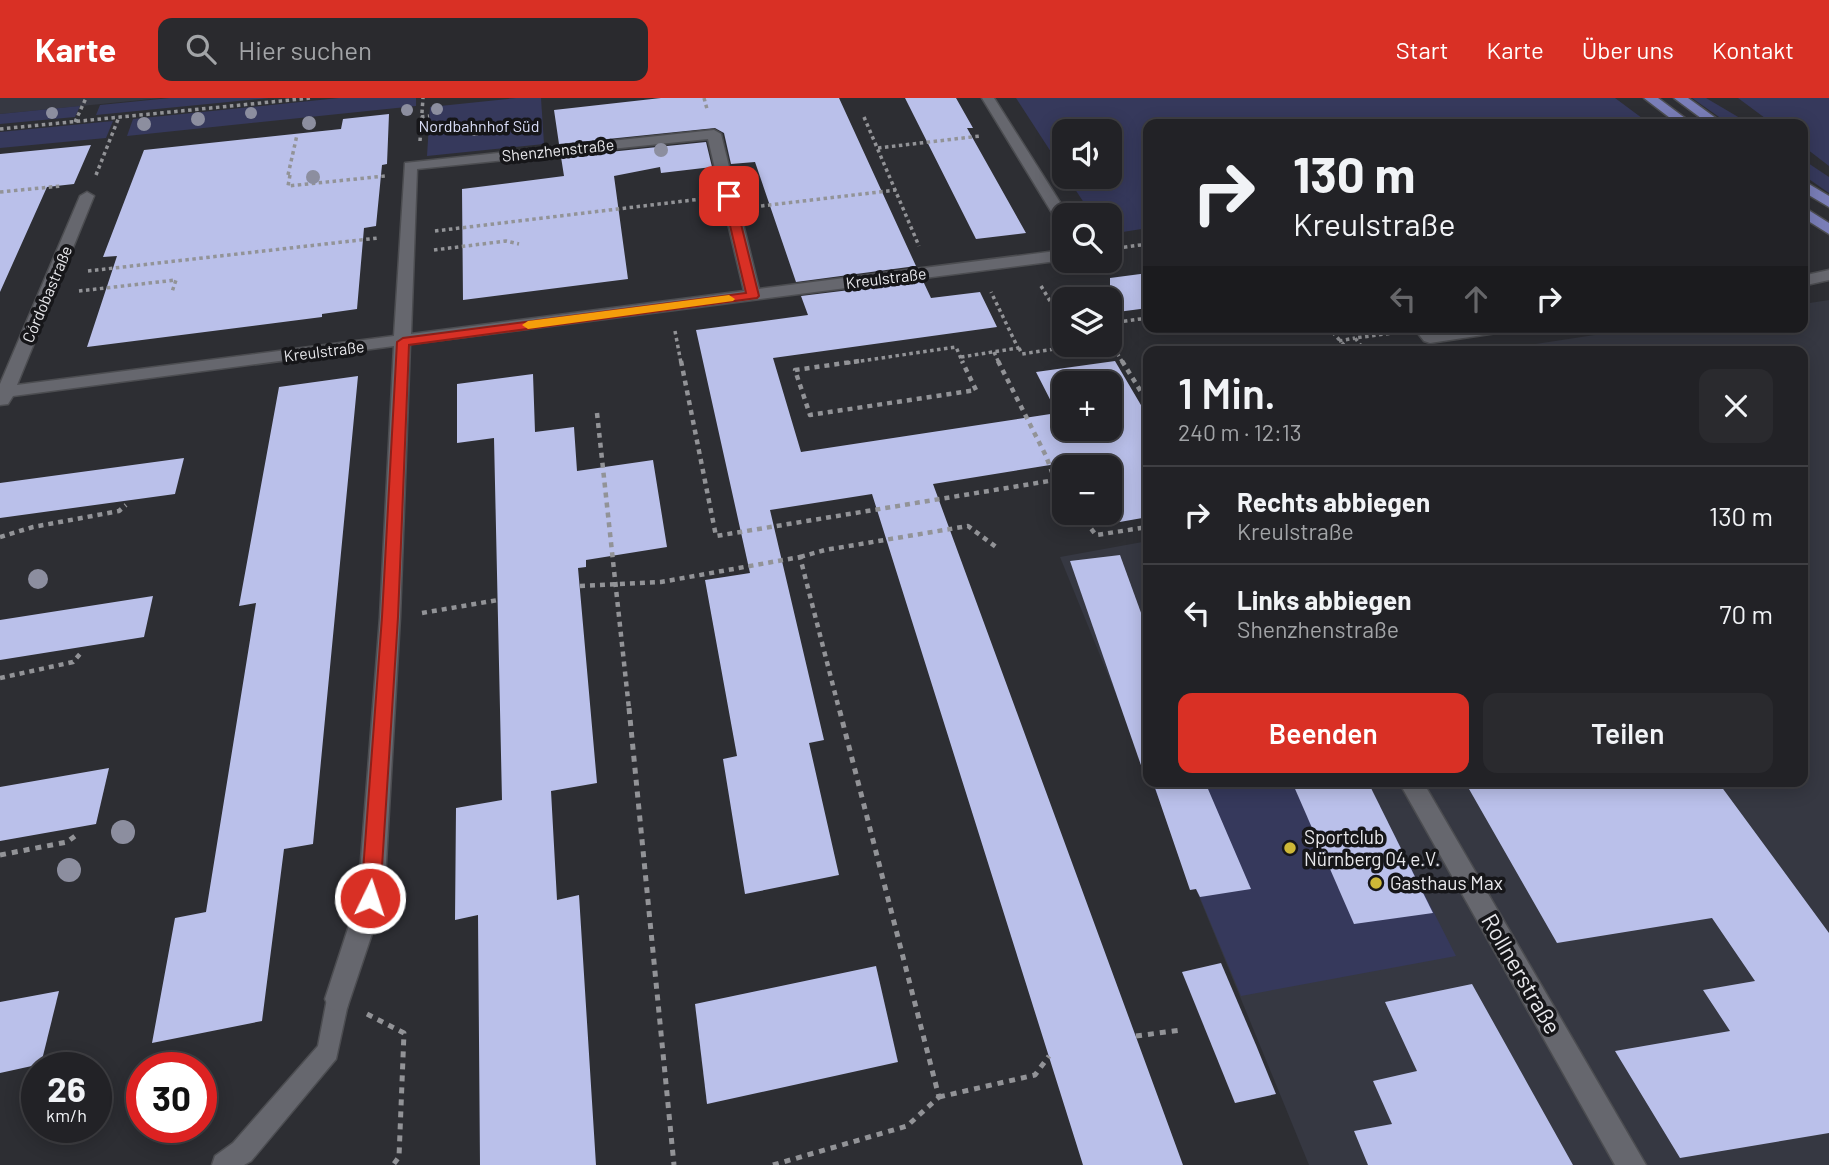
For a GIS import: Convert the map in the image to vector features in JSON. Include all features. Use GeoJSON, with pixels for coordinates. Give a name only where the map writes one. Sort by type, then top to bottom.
{"type":"FeatureCollection","features":[{"type":"Feature","properties":{"kind":"main road"},"geometry":{"type":"LineString","coordinates":[[1650,98],[1679,119]]}},
{"type":"Feature","properties":{"kind":"main road"},"geometry":{"type":"LineString","coordinates":[[1680,98],[1710,119]]}},
{"type":"Feature","properties":{"kind":"main road"},"geometry":{"type":"LineString","coordinates":[[1808,188],[1829,203]]}},
{"type":"Feature","properties":{"kind":"main road"},"geometry":{"type":"LineString","coordinates":[[1808,214],[1829,230]]}},
{"type":"Feature","properties":{"kind":"street"},"geometry":{"type":"LineString","coordinates":[[988,98],[1053,203]]}},
{"type":"Feature","properties":{"kind":"street","name":"Shenzhenstraße"},"geometry":{"type":"LineString","coordinates":[[410,173],[411,166],[713,134],[753,296]]}},
{"type":"Feature","properties":{"kind":"street"},"geometry":{"type":"LineString","coordinates":[[338,999],[370,898],[390,617],[410,173]]}},
{"type":"Feature","properties":{"kind":"street","name":"Córdobastraße"},"geometry":{"type":"LineString","coordinates":[[2,396],[90,189]]}},
{"type":"Feature","properties":{"kind":"street","name":"Kreulstraße"},"geometry":{"type":"LineString","coordinates":[[2,396],[1052,257]]}},
{"type":"Feature","properties":{"kind":"street"},"geometry":{"type":"LineString","coordinates":[[1808,280],[1829,275]]}},
{"type":"Feature","properties":{"kind":"street"},"geometry":{"type":"LineString","coordinates":[[1426,333],[1430,338],[1463,333]]}},
{"type":"Feature","properties":{"kind":"street","name":"Rollnerstraße"},"geometry":{"type":"LineString","coordinates":[[1414,787],[1631,1165]]}},
{"type":"Feature","properties":{"kind":"lane"},"geometry":{"type":"LineString","coordinates":[[224,1165],[242,1152],[328,1051],[338,999]]}},
{"type":"Feature","properties":{"kind":"path"},"geometry":{"type":"LineString","coordinates":[[75,122],[86,98]]}},
{"type":"Feature","properties":{"kind":"path"},"geometry":{"type":"LineString","coordinates":[[0,129],[311,98]]}},
{"type":"Feature","properties":{"kind":"path"},"geometry":{"type":"LineString","coordinates":[[422,106],[423,98]]}},
{"type":"Feature","properties":{"kind":"path"},"geometry":{"type":"LineString","coordinates":[[421,117],[429,116]]}},
{"type":"Feature","properties":{"kind":"path"},"geometry":{"type":"LineString","coordinates":[[0,192],[90,189],[119,117]]}},
{"type":"Feature","properties":{"kind":"path"},"geometry":{"type":"LineString","coordinates":[[864,117],[930,272]]}},
{"type":"Feature","properties":{"kind":"path"},"geometry":{"type":"LineString","coordinates":[[877,148],[1009,132]]}},
{"type":"Feature","properties":{"kind":"path"},"geometry":{"type":"LineString","coordinates":[[297,135],[288,186],[410,173]]}},
{"type":"Feature","properties":{"kind":"path"},"geometry":{"type":"LineString","coordinates":[[55,275],[406,234],[730,202],[896,190]]}},
{"type":"Feature","properties":{"kind":"path"},"geometry":{"type":"LineString","coordinates":[[405,253],[506,241],[519,244]]}},
{"type":"Feature","properties":{"kind":"path"},"geometry":{"type":"LineString","coordinates":[[1122,247],[1143,245]]}},
{"type":"Feature","properties":{"kind":"path"},"geometry":{"type":"LineString","coordinates":[[1030,260],[1036,278],[1052,304]]}},
{"type":"Feature","properties":{"kind":"path"},"geometry":{"type":"LineString","coordinates":[[979,266],[1022,354],[1052,349]]}},
{"type":"Feature","properties":{"kind":"path"},"geometry":{"type":"LineString","coordinates":[[47,295],[176,280],[172,292]]}},
{"type":"Feature","properties":{"kind":"path"},"geometry":{"type":"LineString","coordinates":[[670,307],[716,536],[1052,480]]}},
{"type":"Feature","properties":{"kind":"path"},"geometry":{"type":"LineString","coordinates":[[1122,321],[1143,319]]}},
{"type":"Feature","properties":{"kind":"path"},"geometry":{"type":"LineString","coordinates":[[1333,333],[1344,346]]}},
{"type":"Feature","properties":{"kind":"path"},"geometry":{"type":"LineString","coordinates":[[1339,341],[1388,333]]}},
{"type":"Feature","properties":{"kind":"path"},"geometry":{"type":"LineString","coordinates":[[1355,338],[1361,346]]}},
{"type":"Feature","properties":{"kind":"path"},"geometry":{"type":"LineString","coordinates":[[956,347],[961,357],[976,390],[810,415],[796,370],[956,347]]}},
{"type":"Feature","properties":{"kind":"path"},"geometry":{"type":"LineString","coordinates":[[961,357],[1018,348]]}},
{"type":"Feature","properties":{"kind":"path"},"geometry":{"type":"LineString","coordinates":[[994,352],[1052,472]]}},
{"type":"Feature","properties":{"kind":"path"},"geometry":{"type":"LineString","coordinates":[[1120,357],[1143,395]]}},
{"type":"Feature","properties":{"kind":"path"},"geometry":{"type":"LineString","coordinates":[[597,414],[617,583],[674,1165]]}},
{"type":"Feature","properties":{"kind":"path"},"geometry":{"type":"LineString","coordinates":[[0,537],[33,527],[119,512],[126,505]]}},
{"type":"Feature","properties":{"kind":"path"},"geometry":{"type":"LineString","coordinates":[[1088,525],[1096,535],[1143,528]]}},
{"type":"Feature","properties":{"kind":"path"},"geometry":{"type":"LineString","coordinates":[[580,586],[661,582],[968,526],[996,547]]}},
{"type":"Feature","properties":{"kind":"path"},"geometry":{"type":"LineString","coordinates":[[800,557],[939,1097]]}},
{"type":"Feature","properties":{"kind":"path"},"geometry":{"type":"LineString","coordinates":[[390,617],[498,600]]}},
{"type":"Feature","properties":{"kind":"path"},"geometry":{"type":"LineString","coordinates":[[0,678],[73,662],[80,654]]}},
{"type":"Feature","properties":{"kind":"path"},"geometry":{"type":"LineString","coordinates":[[0,855],[67,842],[79,833]]}},
{"type":"Feature","properties":{"kind":"path"},"geometry":{"type":"LineString","coordinates":[[338,999],[404,1033],[399,1157],[394,1165]]}},
{"type":"Feature","properties":{"kind":"path"},"geometry":{"type":"LineString","coordinates":[[1136,1036],[1181,1030]]}},
{"type":"Feature","properties":{"kind":"path"},"geometry":{"type":"LineString","coordinates":[[773,1165],[907,1126],[939,1097],[1035,1075],[1049,1056]]}},
{"type":"Feature","properties":{"kind":"shaded area"},"geometry":{"type":"Polygon","coordinates":[[[0,98],[162,98],[0,114],[0,98]]]}},
{"type":"Feature","properties":{"kind":"shaded area"},"geometry":{"type":"Polygon","coordinates":[[[1829,300],[1829,1165],[1309,1165],[1154,787],[1808,787],[1808,346],[1522,346],[1607,333],[1808,333],[1808,303],[1829,300]]]}},
{"type":"Feature","properties":{"kind":"shaded area"},"geometry":{"type":"Polygon","coordinates":[[[1143,542],[1143,761],[1060,557],[1143,542]]]}},
{"type":"Feature","properties":{"kind":"green space"},"geometry":{"type":"Polygon","coordinates":[[[170,98],[269,98],[96,115],[100,105],[170,98]]]}},
{"type":"Feature","properties":{"kind":"green space"},"geometry":{"type":"Polygon","coordinates":[[[339,98],[416,98],[416,106],[127,136],[133,119],[339,98]]]}},
{"type":"Feature","properties":{"kind":"green space","name":"Nordbahnhof Süd"},"geometry":{"type":"Polygon","coordinates":[[[541,98],[544,144],[427,156],[430,107],[541,98]]]}},
{"type":"Feature","properties":{"kind":"green space"},"geometry":{"type":"Polygon","coordinates":[[[1016,98],[1615,98],[1643,119],[1143,119],[1143,229],[1122,232],[1122,203],[1084,203],[1075,189],[1122,189],[1122,119],[1052,119],[1052,154],[1016,98]]]}},
{"type":"Feature","properties":{"kind":"green space"},"geometry":{"type":"Polygon","coordinates":[[[1692,98],[1706,98],[1742,119],[1722,119],[1692,98]]]}},
{"type":"Feature","properties":{"kind":"green space"},"geometry":{"type":"Polygon","coordinates":[[[1738,98],[1829,98],[1829,166],[1808,150],[1808,119],[1766,119],[1738,98]]]}},
{"type":"Feature","properties":{"kind":"green space"},"geometry":{"type":"Polygon","coordinates":[[[80,106],[75,117],[0,124],[0,114],[80,106]]]}},
{"type":"Feature","properties":{"kind":"green space"},"geometry":{"type":"Polygon","coordinates":[[[113,121],[106,138],[0,148],[0,132],[113,121]]]}},
{"type":"Feature","properties":{"kind":"green space"},"geometry":{"type":"Polygon","coordinates":[[[1808,163],[1829,177],[1829,193],[1808,178],[1808,163]]]}},
{"type":"Feature","properties":{"kind":"green space","name":"Sportclub Nürnberg 04 e.V."},"geometry":{"type":"Polygon","coordinates":[[[1154,787],[1366,787],[1372,799],[1376,799],[1456,956],[1241,996],[1154,787]]]}},
{"type":"Feature","properties":{"kind":"building"},"geometry":{"type":"Polygon","coordinates":[[[661,98],[839,98],[916,266],[796,282],[755,162],[731,164],[724,133],[715,128],[559,144],[554,110],[661,98]]]}},
{"type":"Feature","properties":{"kind":"building"},"geometry":{"type":"Polygon","coordinates":[[[905,98],[956,98],[973,128],[967,128],[1026,233],[976,239],[905,98]]]}},
{"type":"Feature","properties":{"kind":"building"},"geometry":{"type":"Polygon","coordinates":[[[389,114],[387,164],[382,165],[376,226],[364,228],[357,309],[322,314],[322,317],[87,347],[117,256],[103,257],[144,150],[341,129],[343,119],[389,114]]]}},
{"type":"Feature","properties":{"kind":"building"},"geometry":{"type":"Polygon","coordinates":[[[706,142],[712,167],[661,173],[660,167],[614,176],[628,279],[463,300],[462,189],[564,176],[561,157],[706,142]]]}},
{"type":"Feature","properties":{"kind":"building"},"geometry":{"type":"Polygon","coordinates":[[[91,145],[74,184],[47,187],[0,292],[0,154],[91,145]]]}},
{"type":"Feature","properties":{"kind":"building"},"geometry":{"type":"Polygon","coordinates":[[[1143,274],[1143,309],[1122,311],[1122,287],[1110,287],[1110,278],[1143,274]]]}},
{"type":"Feature","properties":{"kind":"building"},"geometry":{"type":"Polygon","coordinates":[[[923,281],[931,298],[980,292],[997,327],[773,358],[801,452],[1052,414],[1052,441],[1122,441],[1122,373],[1143,409],[1143,518],[1122,522],[1122,455],[1052,455],[1052,465],[933,484],[1183,1165],[1083,1165],[872,494],[770,510],[824,740],[809,743],[839,875],[745,894],[723,759],[737,756],[705,580],[750,573],[696,330],[808,315],[801,296],[923,281]]]}},
{"type":"Feature","properties":{"kind":"building"},"geometry":{"type":"Polygon","coordinates":[[[1115,361],[1121,371],[1052,371],[1052,403],[1036,372],[1115,361]]]}},
{"type":"Feature","properties":{"kind":"building"},"geometry":{"type":"Polygon","coordinates":[[[533,374],[535,432],[574,427],[577,471],[653,460],[667,547],[586,560],[586,567],[578,568],[597,783],[551,791],[557,900],[579,895],[596,1165],[480,1165],[478,915],[455,920],[456,808],[502,800],[494,438],[457,443],[457,384],[533,374]]]}},
{"type":"Feature","properties":{"kind":"building"},"geometry":{"type":"Polygon","coordinates":[[[358,376],[313,844],[284,849],[262,1021],[152,1043],[175,918],[206,912],[256,603],[239,606],[279,387],[358,376]]]}},
{"type":"Feature","properties":{"kind":"building"},"geometry":{"type":"Polygon","coordinates":[[[184,458],[175,494],[0,518],[0,483],[184,458]]]}},
{"type":"Feature","properties":{"kind":"building"},"geometry":{"type":"Polygon","coordinates":[[[1120,555],[1143,618],[1143,771],[1070,561],[1120,555]]]}},
{"type":"Feature","properties":{"kind":"building"},"geometry":{"type":"Polygon","coordinates":[[[153,596],[144,637],[0,660],[0,620],[153,596]]]}},
{"type":"Feature","properties":{"kind":"building"},"geometry":{"type":"Polygon","coordinates":[[[109,768],[96,824],[0,841],[0,787],[109,768]]]}},
{"type":"Feature","properties":{"kind":"building"},"geometry":{"type":"Polygon","coordinates":[[[1155,787],[1207,787],[1251,889],[1200,897],[1196,889],[1190,890],[1155,787]]]}},
{"type":"Feature","properties":{"kind":"building"},"geometry":{"type":"Polygon","coordinates":[[[1294,787],[1370,787],[1433,913],[1354,924],[1294,787]]]}},
{"type":"Feature","properties":{"kind":"building"},"geometry":{"type":"Polygon","coordinates":[[[1468,787],[1722,787],[1829,933],[1829,1133],[1680,1158],[1615,1051],[1730,1031],[1703,990],[1755,981],[1712,918],[1557,943],[1468,787]]]}},
{"type":"Feature","properties":{"kind":"building"},"geometry":{"type":"Polygon","coordinates":[[[1221,963],[1276,1094],[1235,1103],[1182,972],[1221,963]]]}},
{"type":"Feature","properties":{"kind":"building"},"geometry":{"type":"Polygon","coordinates":[[[876,966],[898,1062],[707,1104],[695,1004],[876,966]]]}},
{"type":"Feature","properties":{"kind":"building"},"geometry":{"type":"Polygon","coordinates":[[[1472,984],[1573,1165],[1368,1165],[1354,1131],[1392,1124],[1373,1081],[1417,1071],[1385,1002],[1472,984]]]}},
{"type":"Feature","properties":{"kind":"building"},"geometry":{"type":"Polygon","coordinates":[[[59,991],[44,1052],[21,1052],[21,1068],[0,1073],[0,1002],[59,991]]]}},
{"type":"Feature","properties":{"kind":"slow traffic"},"geometry":{"type":"LineString","coordinates":[[528,325],[729,299]]}},
{"type":"Feature","properties":{"kind":"place","name":"Sportclub Nürnberg 04 e.V."},"geometry":{"type":"Point","coordinates":[1290,848]}},
{"type":"Feature","properties":{"kind":"place","name":"Gasthaus Max"},"geometry":{"type":"Point","coordinates":[1376,883]}},
{"type":"Feature","properties":{"kind":"route"},"geometry":{"type":"LineString","coordinates":[[370,898],[390,617],[403,342],[753,296],[729,196]]}}]}
